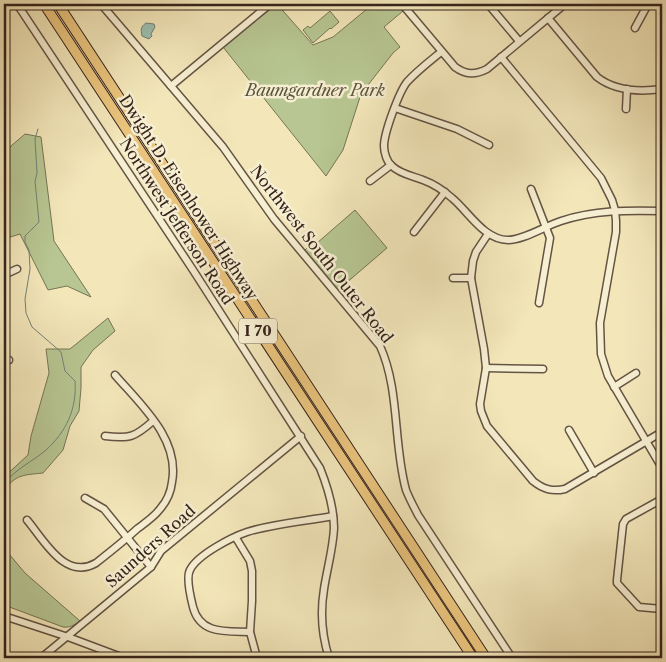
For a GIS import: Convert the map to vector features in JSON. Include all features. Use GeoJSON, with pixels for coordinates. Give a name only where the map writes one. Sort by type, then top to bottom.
{"type":"FeatureCollection","features":[{"type":"Feature","properties":{"kind":"highway","name":"Dwight D. Eisenhower Highway"},"geometry":{"type":"LineString","coordinates":[[44,4],[473,658]]}},
{"type":"Feature","properties":{"kind":"highway","name":"Dwight D. Eisenhower Highway"},"geometry":{"type":"LineString","coordinates":[[58,4],[486,658]]}},
{"type":"Feature","properties":{"kind":"street","name":"Northwest Jefferson Road"},"geometry":{"type":"LineString","coordinates":[[17,4],[301,436],[320,468],[327,485],[333,516],[333,541],[322,612],[324,636],[329,658]]}},
{"type":"Feature","properties":{"kind":"street","name":"Northwest South Outer Road"},"geometry":{"type":"LineString","coordinates":[[100,4],[223,147],[274,219],[380,346],[388,369],[402,467],[411,502],[512,658]]}},
{"type":"Feature","properties":{"kind":"street"},"geometry":{"type":"LineString","coordinates":[[171,86],[270,4]]}},
{"type":"Feature","properties":{"kind":"street"},"geometry":{"type":"LineString","coordinates":[[402,4],[455,68],[466,73],[480,72],[565,4]]}},
{"type":"Feature","properties":{"kind":"street"},"geometry":{"type":"LineString","coordinates":[[488,4],[519,42]]}},
{"type":"Feature","properties":{"kind":"street"},"geometry":{"type":"LineString","coordinates":[[635,28],[648,4]]}},
{"type":"Feature","properties":{"kind":"street"},"geometry":{"type":"LineString","coordinates":[[548,18],[597,77],[612,86],[627,89],[662,89]]}},
{"type":"Feature","properties":{"kind":"street"},"geometry":{"type":"LineString","coordinates":[[441,52],[407,82],[398,98],[384,147],[386,157],[391,166],[445,192],[488,234],[500,239],[508,240],[570,218],[615,210],[662,211]]}},
{"type":"Feature","properties":{"kind":"street"},"geometry":{"type":"LineString","coordinates":[[501,57],[602,178],[615,210],[616,232],[600,323],[599,343],[604,365],[614,387],[662,468]]}},
{"type":"Feature","properties":{"kind":"street"},"geometry":{"type":"LineString","coordinates":[[626,109],[627,89]]}},
{"type":"Feature","properties":{"kind":"street"},"geometry":{"type":"LineString","coordinates":[[395,108],[457,129],[489,145]]}},
{"type":"Feature","properties":{"kind":"street"},"geometry":{"type":"LineString","coordinates":[[370,181],[391,166]]}},
{"type":"Feature","properties":{"kind":"street"},"geometry":{"type":"LineString","coordinates":[[531,189],[550,238],[539,303]]}},
{"type":"Feature","properties":{"kind":"street"},"geometry":{"type":"LineString","coordinates":[[414,232],[445,192]]}},
{"type":"Feature","properties":{"kind":"street"},"geometry":{"type":"LineString","coordinates":[[488,234],[476,252],[471,278],[486,368],[480,404],[484,419],[534,481],[545,489],[557,491],[571,486],[662,432]]}},
{"type":"Feature","properties":{"kind":"street"},"geometry":{"type":"LineString","coordinates":[[4,275],[17,270]]}},
{"type":"Feature","properties":{"kind":"street"},"geometry":{"type":"LineString","coordinates":[[453,278],[471,278]]}},
{"type":"Feature","properties":{"kind":"street"},"geometry":{"type":"LineString","coordinates":[[486,368],[543,368]]}},
{"type":"Feature","properties":{"kind":"street"},"geometry":{"type":"LineString","coordinates":[[614,387],[636,373]]}},
{"type":"Feature","properties":{"kind":"street"},"geometry":{"type":"LineString","coordinates":[[27,520],[66,565],[78,568],[91,566],[160,509],[169,495],[174,465],[167,439],[115,375]]}},
{"type":"Feature","properties":{"kind":"street"},"geometry":{"type":"LineString","coordinates":[[105,436],[123,438],[135,436],[153,421]]}},
{"type":"Feature","properties":{"kind":"street"},"geometry":{"type":"LineString","coordinates":[[569,430],[594,473]]}},
{"type":"Feature","properties":{"kind":"street","name":"Saunders Road"},"geometry":{"type":"LineString","coordinates":[[42,658],[152,567],[160,552],[301,436]]}},
{"type":"Feature","properties":{"kind":"street"},"geometry":{"type":"LineString","coordinates":[[86,498],[100,505],[152,567]]}},
{"type":"Feature","properties":{"kind":"street"},"geometry":{"type":"LineString","coordinates":[[662,499],[626,519],[623,524],[617,580],[617,583],[639,607],[662,609]]}},
{"type":"Feature","properties":{"kind":"street"},"geometry":{"type":"LineString","coordinates":[[250,632],[223,631],[207,627],[198,621],[192,601],[190,569],[201,557],[247,532],[333,516]]}},
{"type":"Feature","properties":{"kind":"street"},"geometry":{"type":"LineString","coordinates":[[236,538],[250,561],[252,570],[250,632],[257,658]]}},
{"type":"Feature","properties":{"kind":"street"},"geometry":{"type":"LineString","coordinates":[[4,616],[124,658]]}},
{"type":"Feature","properties":{"kind":"green space","name":"Baumgardner Park"},"geometry":{"type":"Polygon","coordinates":[[[277,4],[313,45],[333,37],[373,4],[397,4],[403,11],[384,27],[400,47],[393,53],[361,94],[343,150],[326,176],[223,47],[277,4]]]}},
{"type":"Feature","properties":{"kind":"green space"},"geometry":{"type":"Polygon","coordinates":[[[330,11],[339,22],[313,43],[303,30],[308,26],[310,28],[330,11]]]}},
{"type":"Feature","properties":{"kind":"green space"},"geometry":{"type":"Polygon","coordinates":[[[25,134],[41,137],[54,241],[91,297],[67,286],[48,290],[20,234],[4,239],[4,155],[25,134]]]}},
{"type":"Feature","properties":{"kind":"green space"},"geometry":{"type":"Polygon","coordinates":[[[355,210],[387,248],[338,290],[305,250],[307,248],[309,250],[355,210]]]}},
{"type":"Feature","properties":{"kind":"green space"},"geometry":{"type":"Polygon","coordinates":[[[108,318],[115,331],[93,350],[81,367],[79,411],[70,426],[63,450],[43,473],[16,478],[4,491],[4,477],[28,455],[31,436],[49,373],[46,349],[70,349],[108,318]]]}},
{"type":"Feature","properties":{"kind":"green space"},"geometry":{"type":"Polygon","coordinates":[[[4,548],[25,573],[80,621],[70,627],[63,627],[4,605],[4,548]]]}},
{"type":"Feature","properties":{"kind":"water"},"geometry":{"type":"Polygon","coordinates":[[[146,23],[154,24],[155,27],[149,39],[142,36],[141,29],[146,23]]]}},
{"type":"Feature","properties":{"kind":"waterway"},"geometry":{"type":"LineString","coordinates":[[4,484],[18,470],[46,450],[59,436],[69,419],[75,391],[75,381],[65,371],[61,352],[32,327],[26,313],[25,299],[30,269],[29,250],[25,242],[25,236],[39,222],[35,181],[37,173],[35,139],[38,129]]}}]}
